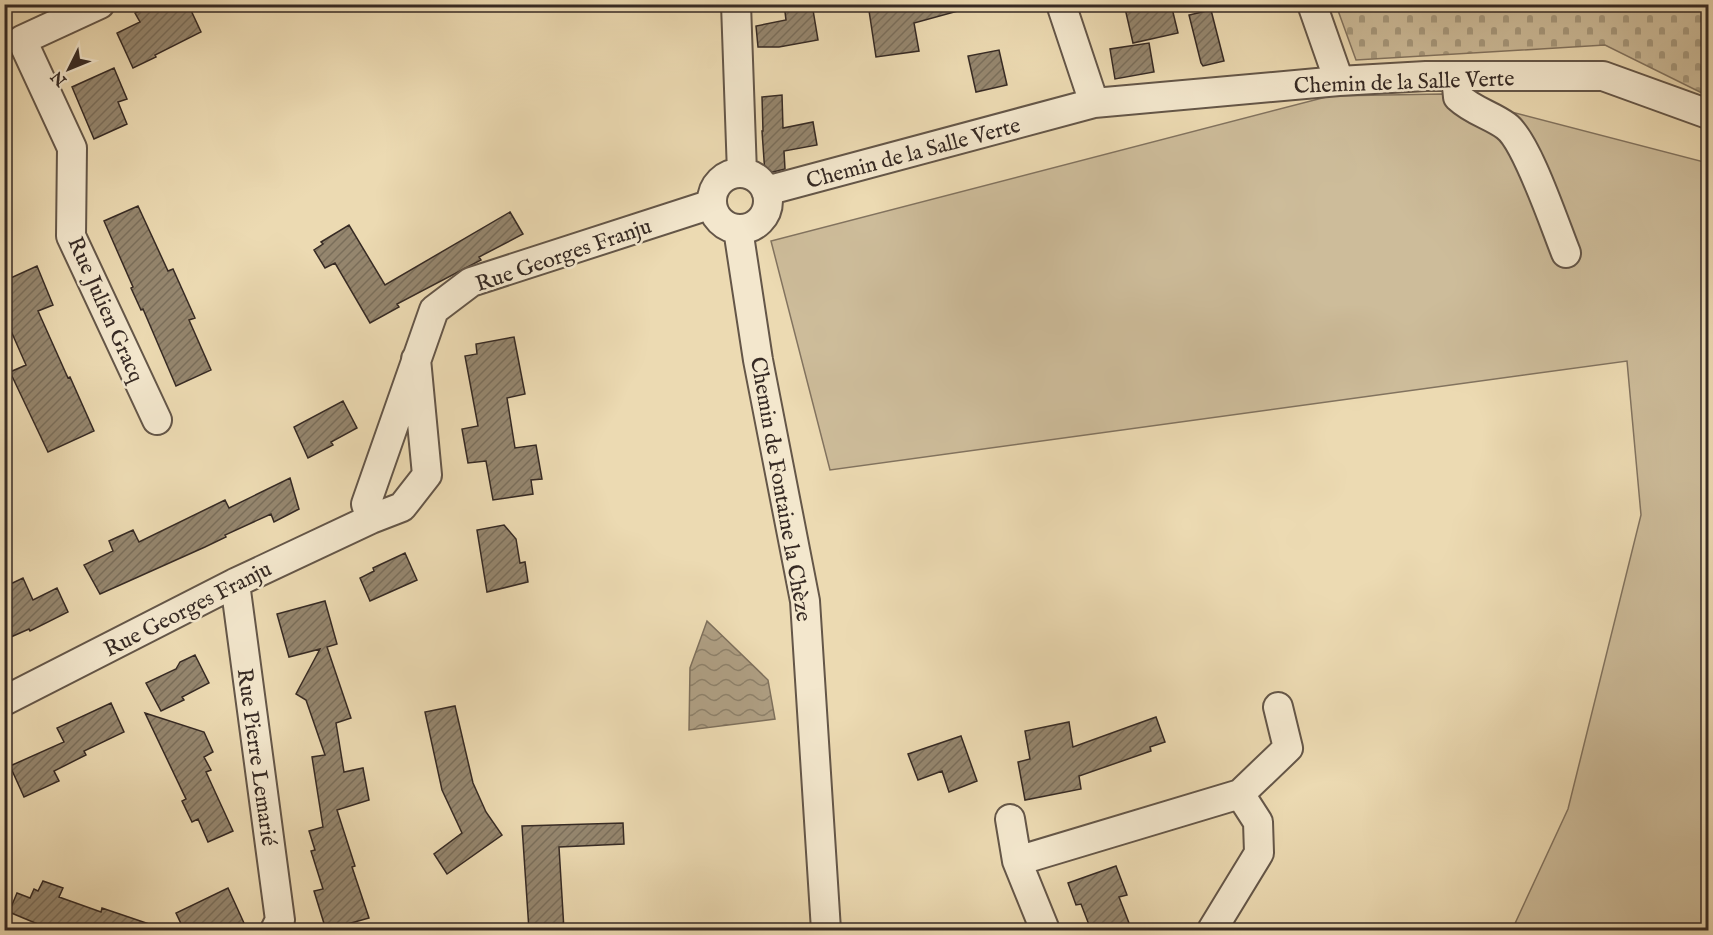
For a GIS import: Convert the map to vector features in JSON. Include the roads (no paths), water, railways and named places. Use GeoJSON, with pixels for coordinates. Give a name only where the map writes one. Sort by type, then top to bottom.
{"type":"FeatureCollection","features":[{"type":"Feature","properties":{"kind":"street","name":"Rue Julien Gracq"},"geometry":{"type":"LineString","coordinates":[[100,4],[13,45],[72,148],[71,236],[157,420]]}},
{"type":"Feature","properties":{"kind":"street"},"geometry":{"type":"LineString","coordinates":[[736,4],[742,173]]}},
{"type":"Feature","properties":{"kind":"street"},"geometry":{"type":"LineString","coordinates":[[1061,4],[1094,103]]}},
{"type":"Feature","properties":{"kind":"street"},"geometry":{"type":"LineString","coordinates":[[1312,4],[1339,81]]}},
{"type":"Feature","properties":{"kind":"street","name":"Chemin de la Salle Verte"},"geometry":{"type":"LineString","coordinates":[[766,191],[1094,103],[1339,81],[1426,76],[1603,76],[1708,114]]}},
{"type":"Feature","properties":{"kind":"street"},"geometry":{"type":"LineString","coordinates":[[1456,76],[1458,97],[1479,113],[1507,126],[1522,143],[1566,253]]}},
{"type":"Feature","properties":{"kind":"street"},"geometry":{"type":"LineString","coordinates":[[742,173],[756,178],[766,191],[768,200],[762,218],[747,228],[738,229],[721,221],[712,204],[712,196],[719,182],[733,174],[742,173]]}},
{"type":"Feature","properties":{"kind":"street","name":"Rue Georges Franju"},"geometry":{"type":"LineString","coordinates":[[371,519],[366,504],[434,310],[471,282],[712,204]]}},
{"type":"Feature","properties":{"kind":"street","name":"Chemin de Fontaine la Chèze"},"geometry":{"type":"LineString","coordinates":[[738,229],[758,360],[806,601],[826,930]]}},
{"type":"Feature","properties":{"kind":"street","name":"Rue Georges Franju"},"geometry":{"type":"LineString","coordinates":[[4,701],[234,583],[371,519],[402,507],[427,475],[416,359]]}},
{"type":"Feature","properties":{"kind":"street","name":"Rue Pierre Lemarié"},"geometry":{"type":"LineString","coordinates":[[234,583],[280,920],[275,930]]}},
{"type":"Feature","properties":{"kind":"street"},"geometry":{"type":"LineString","coordinates":[[1017,861],[1240,794],[1288,748],[1278,707]]}},
{"type":"Feature","properties":{"kind":"street"},"geometry":{"type":"LineString","coordinates":[[1212,930],[1259,853],[1258,822],[1240,794]]}},
{"type":"Feature","properties":{"kind":"street"},"geometry":{"type":"LineString","coordinates":[[1010,819],[1017,861],[1045,930]]}},
{"type":"Feature","properties":{"kind":"water"},"geometry":{"type":"Polygon","coordinates":[[[707,621],[768,680],[775,719],[689,730],[690,668],[707,621]]]}}]}
